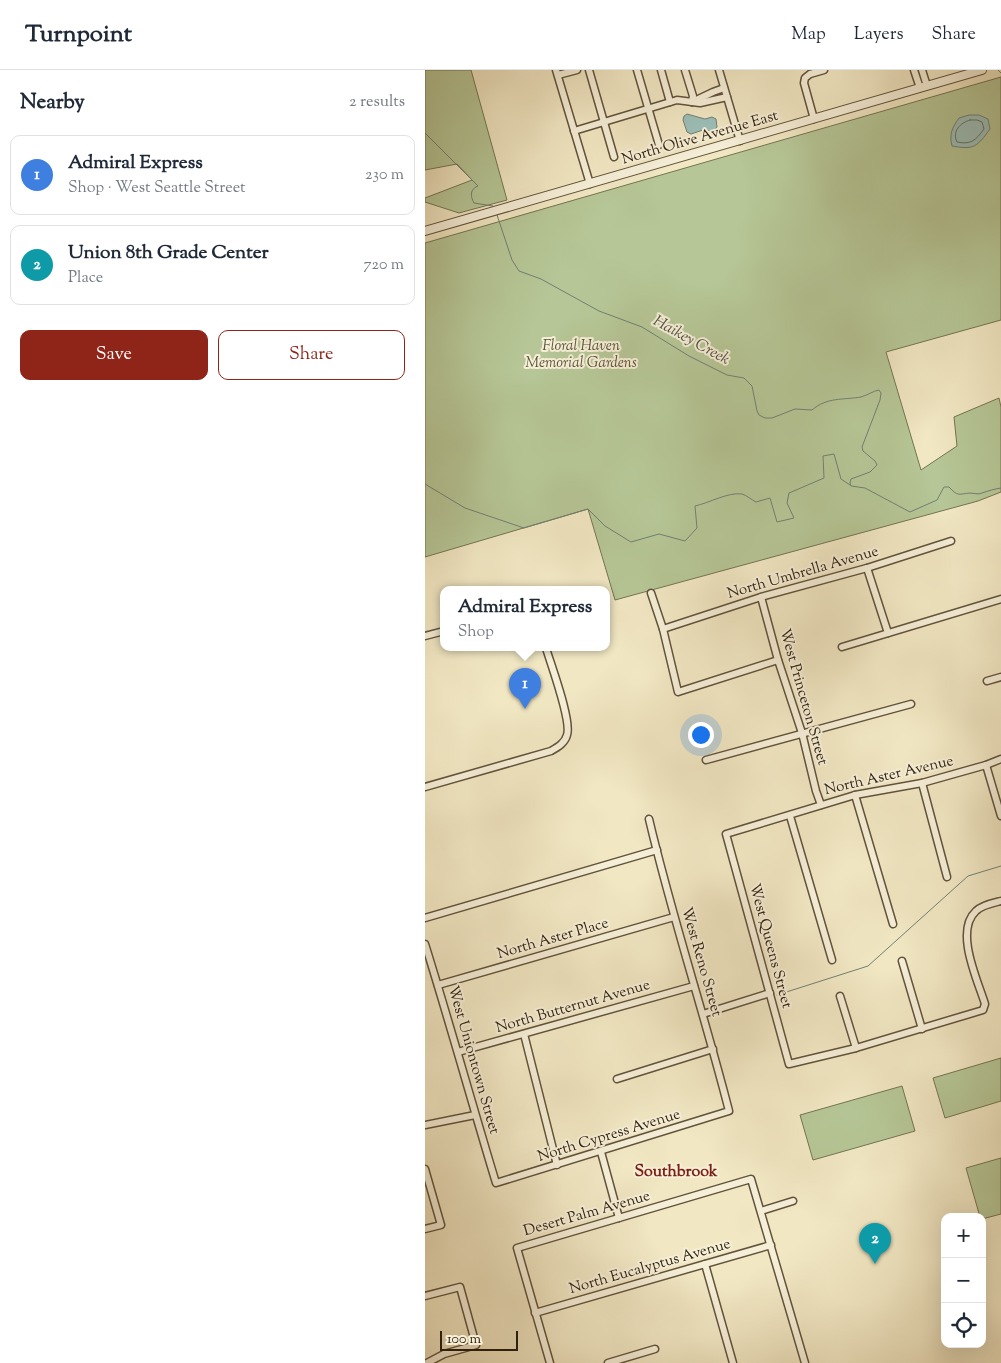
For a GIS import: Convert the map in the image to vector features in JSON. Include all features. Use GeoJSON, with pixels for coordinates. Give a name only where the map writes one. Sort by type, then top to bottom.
{"type":"FeatureCollection","features":[{"type":"Feature","properties":{"kind":"street"},"geometry":{"type":"LineString","coordinates":[[577,70],[557,73],[577,129],[590,184]]}},
{"type":"Feature","properties":{"kind":"street"},"geometry":{"type":"LineString","coordinates":[[589,70],[614,157]]}},
{"type":"Feature","properties":{"kind":"street"},"geometry":{"type":"LineString","coordinates":[[637,70],[659,145]]}},
{"type":"Feature","properties":{"kind":"street"},"geometry":{"type":"LineString","coordinates":[[661,70],[670,102]]}},
{"type":"Feature","properties":{"kind":"street"},"geometry":{"type":"LineString","coordinates":[[685,70],[693,96],[692,102]]}},
{"type":"Feature","properties":{"kind":"street"},"geometry":{"type":"LineString","coordinates":[[719,70],[739,141]]}},
{"type":"Feature","properties":{"kind":"street"},"geometry":{"type":"LineString","coordinates":[[814,119],[804,83],[805,78],[809,74],[824,70]]}},
{"type":"Feature","properties":{"kind":"street"},"geometry":{"type":"LineString","coordinates":[[914,70],[923,87]]}},
{"type":"Feature","properties":{"kind":"street"},"geometry":{"type":"LineString","coordinates":[[922,70],[923,87]]}},
{"type":"Feature","properties":{"kind":"street","name":"North Olive Avenue East"},"geometry":{"type":"LineString","coordinates":[[425,231],[981,70]]}},
{"type":"Feature","properties":{"kind":"street"},"geometry":{"type":"LineString","coordinates":[[692,102],[724,88]]}},
{"type":"Feature","properties":{"kind":"street"},"geometry":{"type":"LineString","coordinates":[[577,129],[670,102],[685,100],[700,103],[727,97]]}},
{"type":"Feature","properties":{"kind":"street","name":"North Umbrella Avenue"},"geometry":{"type":"LineString","coordinates":[[663,629],[761,597],[867,568],[951,541]]}},
{"type":"Feature","properties":{"kind":"street"},"geometry":{"type":"LineString","coordinates":[[867,568],[888,632]]}},
{"type":"Feature","properties":{"kind":"street"},"geometry":{"type":"LineString","coordinates":[[651,593],[663,629],[678,692],[778,660]]}},
{"type":"Feature","properties":{"kind":"street","name":"West Princeton Street"},"geometry":{"type":"LineString","coordinates":[[761,597],[821,805]]}},
{"type":"Feature","properties":{"kind":"street"},"geometry":{"type":"LineString","coordinates":[[842,647],[1001,600]]}},
{"type":"Feature","properties":{"kind":"street"},"geometry":{"type":"LineString","coordinates":[[425,636],[440,632]]}},
{"type":"Feature","properties":{"kind":"street"},"geometry":{"type":"LineString","coordinates":[[425,787],[557,748],[565,740],[568,722],[547,651]]}},
{"type":"Feature","properties":{"kind":"street"},"geometry":{"type":"LineString","coordinates":[[987,681],[1001,676]]}},
{"type":"Feature","properties":{"kind":"street"},"geometry":{"type":"LineString","coordinates":[[706,760],[911,704]]}},
{"type":"Feature","properties":{"kind":"street","name":"North Aster Avenue"},"geometry":{"type":"LineString","coordinates":[[726,834],[855,795],[922,783],[1001,759]]}},
{"type":"Feature","properties":{"kind":"street"},"geometry":{"type":"LineString","coordinates":[[986,765],[1001,816]]}},
{"type":"Feature","properties":{"kind":"street"},"geometry":{"type":"LineString","coordinates":[[922,783],[947,876]]}},
{"type":"Feature","properties":{"kind":"street"},"geometry":{"type":"LineString","coordinates":[[855,795],[893,924]]}},
{"type":"Feature","properties":{"kind":"street"},"geometry":{"type":"LineString","coordinates":[[790,816],[832,960]]}},
{"type":"Feature","properties":{"kind":"street","name":"West Reno Street"},"geometry":{"type":"LineString","coordinates":[[649,818],[674,917],[713,1049],[729,1111]]}},
{"type":"Feature","properties":{"kind":"street","name":"West Queens Street"},"geometry":{"type":"LineString","coordinates":[[726,834],[789,1064],[856,1048]]}},
{"type":"Feature","properties":{"kind":"street"},"geometry":{"type":"LineString","coordinates":[[425,918],[657,850]]}},
{"type":"Feature","properties":{"kind":"street"},"geometry":{"type":"LineString","coordinates":[[840,996],[856,1048],[983,1010],[985,1004],[967,947],[966,933],[975,911],[989,904],[1001,901]]}},
{"type":"Feature","properties":{"kind":"street","name":"North Aster Place"},"geometry":{"type":"LineString","coordinates":[[438,985],[674,917]]}},
{"type":"Feature","properties":{"kind":"street","name":"West Uniontown Street"},"geometry":{"type":"LineString","coordinates":[[425,944],[496,1184]]}},
{"type":"Feature","properties":{"kind":"street"},"geometry":{"type":"LineString","coordinates":[[902,961],[922,1029]]}},
{"type":"Feature","properties":{"kind":"street","name":"North Butternut Avenue"},"geometry":{"type":"LineString","coordinates":[[458,1052],[694,986]]}},
{"type":"Feature","properties":{"kind":"street"},"geometry":{"type":"LineString","coordinates":[[703,1014],[769,993]]}},
{"type":"Feature","properties":{"kind":"street"},"geometry":{"type":"LineString","coordinates":[[524,1034],[557,1165]]}},
{"type":"Feature","properties":{"kind":"street"},"geometry":{"type":"LineString","coordinates":[[617,1079],[713,1049]]}},
{"type":"Feature","properties":{"kind":"street","name":"North Cypress Avenue"},"geometry":{"type":"LineString","coordinates":[[496,1184],[729,1111]]}},
{"type":"Feature","properties":{"kind":"street"},"geometry":{"type":"LineString","coordinates":[[425,1125],[475,1115]]}},
{"type":"Feature","properties":{"kind":"street"},"geometry":{"type":"LineString","coordinates":[[601,1152],[619,1218]]}},
{"type":"Feature","properties":{"kind":"street"},"geometry":{"type":"LineString","coordinates":[[425,1168],[441,1225],[425,1230]]}},
{"type":"Feature","properties":{"kind":"street","name":"Desert Palm Avenue"},"geometry":{"type":"LineString","coordinates":[[535,1313],[517,1248],[751,1179],[761,1211]]}},
{"type":"Feature","properties":{"kind":"street"},"geometry":{"type":"LineString","coordinates":[[793,1201],[761,1211],[805,1363]]}},
{"type":"Feature","properties":{"kind":"street","name":"North Eucalyptus Avenue"},"geometry":{"type":"LineString","coordinates":[[535,1313],[771,1245]]}},
{"type":"Feature","properties":{"kind":"street"},"geometry":{"type":"LineString","coordinates":[[705,1264],[733,1363]]}},
{"type":"Feature","properties":{"kind":"street"},"geometry":{"type":"LineString","coordinates":[[425,1296],[460,1287],[476,1345],[444,1354],[427,1363]]}},
{"type":"Feature","properties":{"kind":"street"},"geometry":{"type":"LineString","coordinates":[[535,1313],[550,1363]]}},
{"type":"Feature","properties":{"kind":"street"},"geometry":{"type":"LineString","coordinates":[[607,1363],[655,1349]]}},
{"type":"Feature","properties":{"kind":"green space"},"geometry":{"type":"Polygon","coordinates":[[[425,70],[471,70],[507,200],[459,213],[425,202],[425,198],[472,180],[457,164],[425,170],[425,70]]]}},
{"type":"Feature","properties":{"kind":"green space","name":"Floral Haven Memorial Gardens"},"geometry":{"type":"Polygon","coordinates":[[[1001,77],[1001,320],[886,352],[921,470],[957,446],[954,417],[999,398],[1001,407],[1001,492],[978,501],[615,600],[588,509],[425,557],[425,243],[1001,77]]]}},
{"type":"Feature","properties":{"kind":"green space"},"geometry":{"type":"Polygon","coordinates":[[[1001,1058],[1001,1101],[945,1118],[933,1078],[1001,1058]]]}},
{"type":"Feature","properties":{"kind":"green space"},"geometry":{"type":"Polygon","coordinates":[[[902,1086],[915,1131],[813,1160],[800,1115],[902,1086]]]}},
{"type":"Feature","properties":{"kind":"green space"},"geometry":{"type":"Polygon","coordinates":[[[1001,1158],[1001,1214],[986,1218],[986,1213],[979,1213],[966,1168],[1001,1158]]]}},
{"type":"Feature","properties":{"kind":"water"},"geometry":{"type":"Polygon","coordinates":[[[687,114],[705,119],[712,117],[716,119],[717,127],[714,131],[703,130],[691,134],[687,132],[683,120],[687,114]]]}},
{"type":"Feature","properties":{"kind":"water"},"geometry":{"type":"Polygon","coordinates":[[[979,115],[988,119],[990,129],[982,140],[974,146],[965,148],[952,146],[951,135],[955,125],[959,118],[979,115]]]}},
{"type":"Feature","properties":{"kind":"waterway"},"geometry":{"type":"LineString","coordinates":[[998,70],[1001,73]]}},
{"type":"Feature","properties":{"kind":"waterway","name":"Haikey Creek"},"geometry":{"type":"LineString","coordinates":[[425,133],[478,186],[471,193],[474,203],[493,206],[495,209]]}},
{"type":"Feature","properties":{"kind":"waterway","name":"Haikey Creek"},"geometry":{"type":"LineString","coordinates":[[497,215],[512,260],[519,271],[541,279],[599,311],[642,327],[689,356],[727,375],[744,378],[752,386],[759,415],[765,418],[772,418],[795,409],[812,410],[829,401],[861,397],[879,390],[881,393],[880,400],[862,447],[863,451],[877,465],[870,472],[851,479],[851,486],[865,488],[910,512],[937,500],[944,487],[949,487],[957,494],[979,494],[1001,488]]}},
{"type":"Feature","properties":{"kind":"waterway"},"geometry":{"type":"LineString","coordinates":[[425,484],[465,508],[524,528],[588,509],[605,526],[631,542],[659,534],[685,541],[697,528],[695,506],[737,494],[745,495],[756,502],[770,498],[777,522],[794,518],[787,503],[789,493],[824,478],[823,456],[834,454],[841,479],[850,485]]}},
{"type":"Feature","properties":{"kind":"waterway"},"geometry":{"type":"LineString","coordinates":[[777,995],[868,966],[968,876],[1001,866]]}},
{"type":"Feature","properties":{"kind":"place","name":"Admiral Express"},"geometry":{"type":"Point","coordinates":[525,709]}},
{"type":"Feature","properties":{"kind":"place","name":"Union 8th Grade Center"},"geometry":{"type":"Point","coordinates":[875,1264]}},
{"type":"Feature","properties":{"kind":"district","name":"Southbrook"},"geometry":{"type":"Point","coordinates":[676,1172]}}]}
